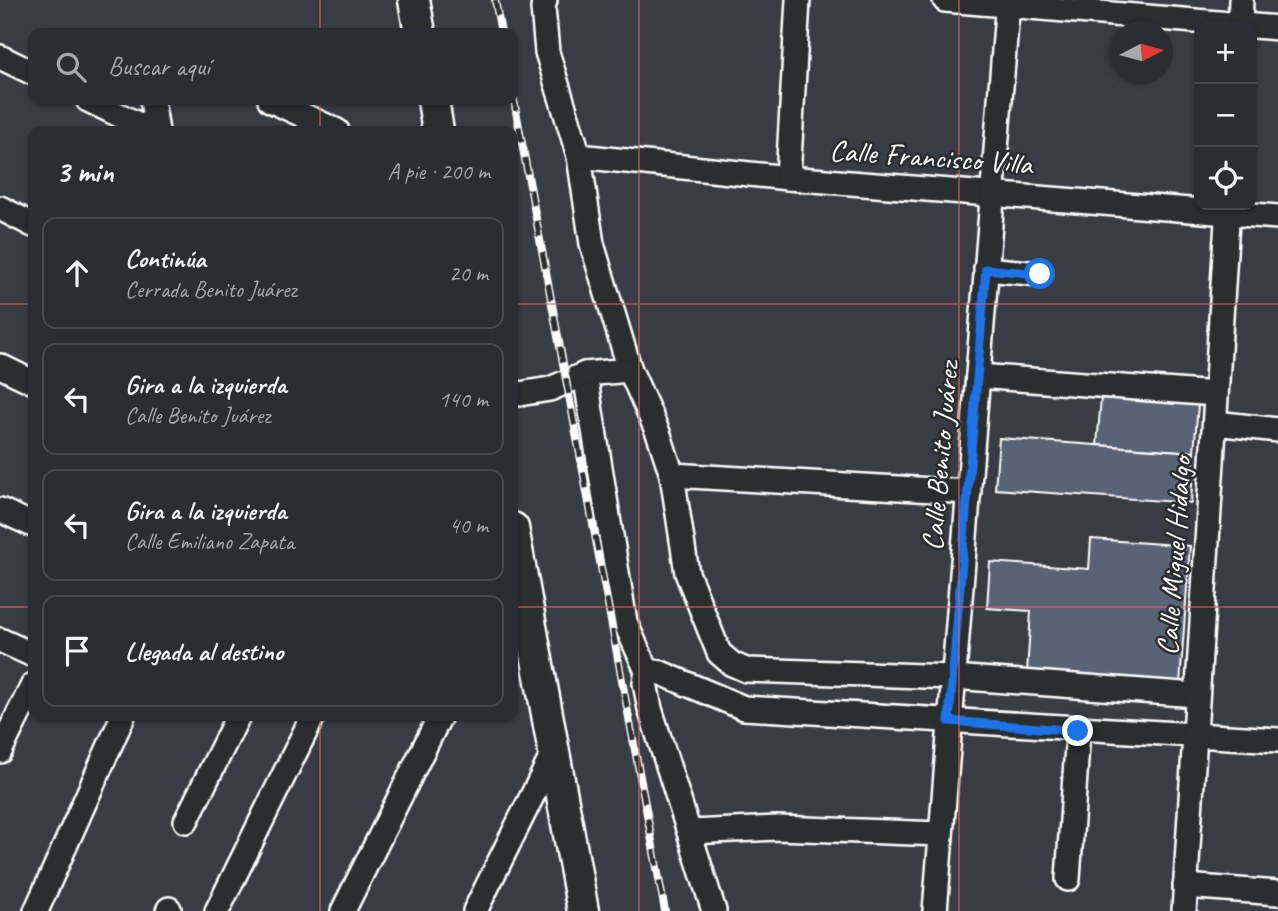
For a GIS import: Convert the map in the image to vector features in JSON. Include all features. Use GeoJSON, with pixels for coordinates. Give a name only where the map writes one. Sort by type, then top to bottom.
{"type":"FeatureCollection","features":[{"type":"Feature","properties":{"kind":"street"},"geometry":{"type":"LineString","coordinates":[[414,0],[419,28]]}},
{"type":"Feature","properties":{"kind":"street"},"geometry":{"type":"LineString","coordinates":[[788,178],[799,0]]}},
{"type":"Feature","properties":{"kind":"street"},"geometry":{"type":"LineString","coordinates":[[945,0],[1008,3],[1194,21]]}},
{"type":"Feature","properties":{"kind":"street"},"geometry":{"type":"LineString","coordinates":[[1240,21],[1241,0]]}},
{"type":"Feature","properties":{"kind":"street"},"geometry":{"type":"LineString","coordinates":[[543,3],[547,52],[579,156],[592,244],[630,370],[659,435],[671,475],[687,573],[719,653],[732,664],[747,670],[953,677],[1196,695]]}},
{"type":"Feature","properties":{"kind":"street","name":"Calle Benito Juárez"},"geometry":{"type":"LineString","coordinates":[[935,911],[1008,3]]}},
{"type":"Feature","properties":{"kind":"street"},"geometry":{"type":"LineString","coordinates":[[1257,27],[1278,28]]}},
{"type":"Feature","properties":{"kind":"street"},"geometry":{"type":"LineString","coordinates":[[0,57],[28,71]]}},
{"type":"Feature","properties":{"kind":"street"},"geometry":{"type":"LineString","coordinates":[[99,105],[143,126]]}},
{"type":"Feature","properties":{"kind":"street"},"geometry":{"type":"LineString","coordinates":[[152,105],[154,126]]}},
{"type":"Feature","properties":{"kind":"street"},"geometry":{"type":"LineString","coordinates":[[434,105],[438,126]]}},
{"type":"Feature","properties":{"kind":"street"},"geometry":{"type":"LineString","coordinates":[[284,113],[322,126]]}},
{"type":"Feature","properties":{"kind":"street","name":"Calle Francisco Villa"},"geometry":{"type":"LineString","coordinates":[[579,156],[788,178],[1194,207]]}},
{"type":"Feature","properties":{"kind":"street"},"geometry":{"type":"LineString","coordinates":[[0,208],[28,222]]}},
{"type":"Feature","properties":{"kind":"street","name":"Calle Miguel Hidalgo"},"geometry":{"type":"LineString","coordinates":[[1184,911],[1227,210]]}},
{"type":"Feature","properties":{"kind":"street","name":"Calle Francisco Villa"},"geometry":{"type":"LineString","coordinates":[[1233,210],[1278,217]]}},
{"type":"Feature","properties":{"kind":"street"},"geometry":{"type":"LineString","coordinates":[[986,269],[1040,274]]}},
{"type":"Feature","properties":{"kind":"street"},"geometry":{"type":"LineString","coordinates":[[0,366],[28,380]]}},
{"type":"Feature","properties":{"kind":"street"},"geometry":{"type":"LineString","coordinates":[[518,394],[550,389],[585,374],[630,370]]}},
{"type":"Feature","properties":{"kind":"street"},"geometry":{"type":"LineString","coordinates":[[585,374],[625,622],[647,671],[645,683],[650,709],[714,911]]}},
{"type":"Feature","properties":{"kind":"street"},"geometry":{"type":"LineString","coordinates":[[978,376],[1216,394]]}},
{"type":"Feature","properties":{"kind":"street"},"geometry":{"type":"LineString","coordinates":[[1215,424],[1278,430]]}},
{"type":"Feature","properties":{"kind":"street"},"geometry":{"type":"LineString","coordinates":[[671,475],[969,492]]}},
{"type":"Feature","properties":{"kind":"street"},"geometry":{"type":"LineString","coordinates":[[0,510],[28,523]]}},
{"type":"Feature","properties":{"kind":"street"},"geometry":{"type":"LineString","coordinates":[[518,584],[520,607],[554,752],[583,911]]}},
{"type":"Feature","properties":{"kind":"street"},"geometry":{"type":"LineString","coordinates":[[0,640],[28,653]]}},
{"type":"Feature","properties":{"kind":"street"},"geometry":{"type":"LineString","coordinates":[[647,671],[661,673],[744,708],[1078,731],[1278,740]]}},
{"type":"Feature","properties":{"kind":"street"},"geometry":{"type":"LineString","coordinates":[[0,751],[28,695]]}},
{"type":"Feature","properties":{"kind":"street"},"geometry":{"type":"LineString","coordinates":[[36,911],[121,721]]}},
{"type":"Feature","properties":{"kind":"street"},"geometry":{"type":"LineString","coordinates":[[186,821],[236,721]]}},
{"type":"Feature","properties":{"kind":"street"},"geometry":{"type":"LineString","coordinates":[[217,911],[311,721]]}},
{"type":"Feature","properties":{"kind":"street"},"geometry":{"type":"LineString","coordinates":[[344,911],[438,721]]}},
{"type":"Feature","properties":{"kind":"street"},"geometry":{"type":"LineString","coordinates":[[1068,879],[1078,731]]}},
{"type":"Feature","properties":{"kind":"street"},"geometry":{"type":"LineString","coordinates":[[475,911],[554,752]]}},
{"type":"Feature","properties":{"kind":"street"},"geometry":{"type":"LineString","coordinates":[[690,832],[778,828],[941,834]]}},
{"type":"Feature","properties":{"kind":"street"},"geometry":{"type":"LineString","coordinates":[[1185,886],[1278,893]]}},
{"type":"Feature","properties":{"kind":"building"},"geometry":{"type":"Polygon","coordinates":[[[1101,398],[1198,405],[1194,452],[1097,445],[1101,398]]]}},
{"type":"Feature","properties":{"kind":"building"},"geometry":{"type":"Polygon","coordinates":[[[999,438],[1194,452],[1191,503],[995,489],[999,438]]]}},
{"type":"Feature","properties":{"kind":"building"},"geometry":{"type":"Polygon","coordinates":[[[1091,539],[1190,546],[1180,683],[1027,672],[1031,611],[987,608],[990,562],[1089,569],[1091,539]]]}},
{"type":"Feature","properties":{"kind":"railway"},"geometry":{"type":"LineString","coordinates":[[495,0],[500,28]]}},
{"type":"Feature","properties":{"kind":"railway"},"geometry":{"type":"LineString","coordinates":[[515,105],[665,911]]}},
{"type":"Feature","properties":{"kind":"route"},"geometry":{"type":"LineString","coordinates":[[1040,274],[986,269],[949,721],[1078,731]]}}]}
